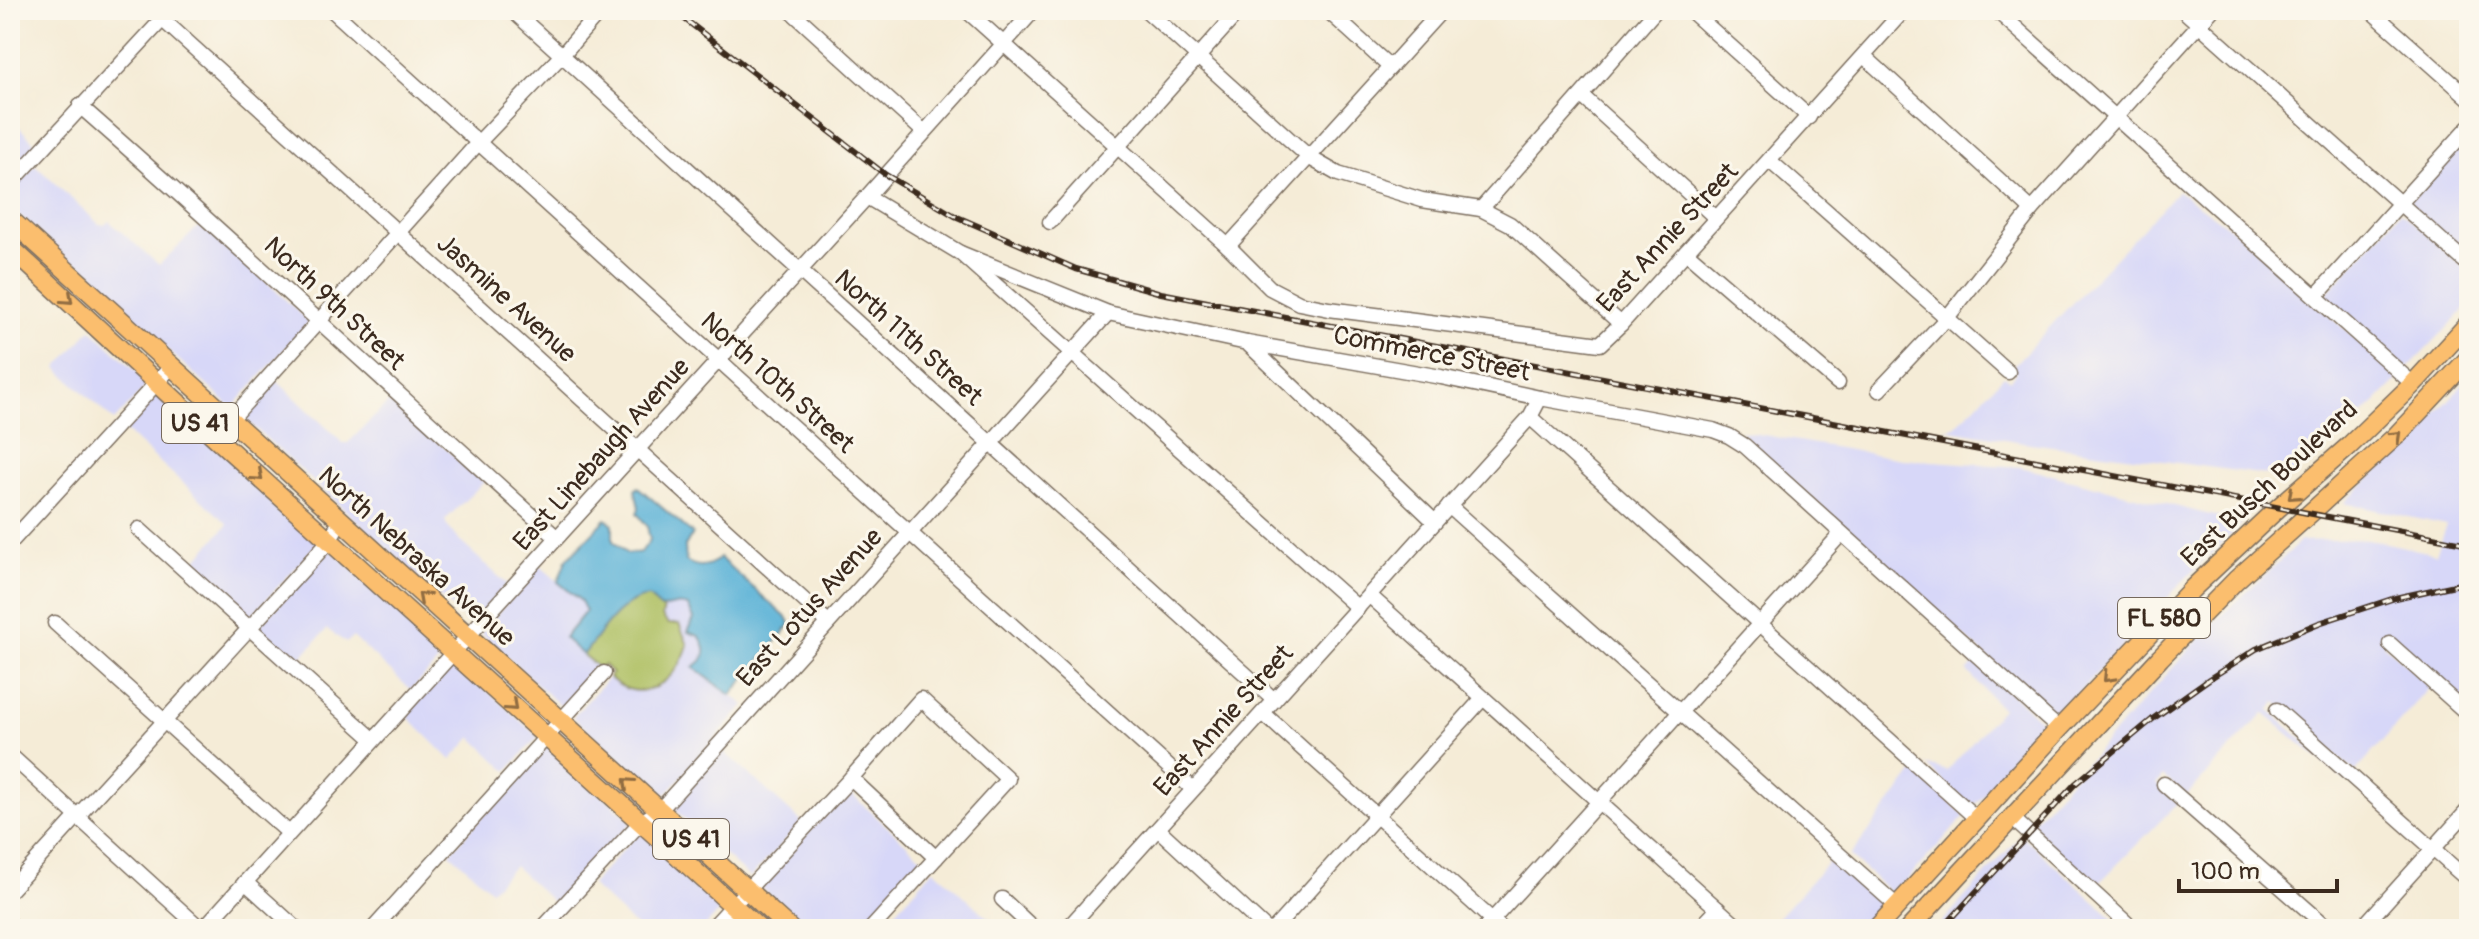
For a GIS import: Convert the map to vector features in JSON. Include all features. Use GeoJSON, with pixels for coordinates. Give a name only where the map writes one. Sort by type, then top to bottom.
{"type":"FeatureCollection","features":[{"type":"Feature","properties":{"kind":"main road","name":"North Nebraska Avenue"},"geometry":{"type":"LineString","coordinates":[[10,219],[790,929]]}},
{"type":"Feature","properties":{"kind":"main road","name":"North Nebraska Avenue"},"geometry":{"type":"LineString","coordinates":[[10,247],[329,541],[759,929]]}},
{"type":"Feature","properties":{"kind":"main road","name":"East Busch Boulevard"},"geometry":{"type":"LineString","coordinates":[[1876,929],[2192,589],[2393,404],[2469,323]]}},
{"type":"Feature","properties":{"kind":"main road","name":"East Busch Boulevard"},"geometry":{"type":"LineString","coordinates":[[1906,929],[2145,674],[2254,563],[2425,407],[2469,358]]}},
{"type":"Feature","properties":{"kind":"main road"},"geometry":{"type":"LineString","coordinates":[[2340,487],[2337,473],[2390,418],[2393,404]]}},
{"type":"Feature","properties":{"kind":"main road"},"geometry":{"type":"LineString","coordinates":[[2145,674],[2151,651],[2232,567],[2239,556],[2237,546]]}},
{"type":"Feature","properties":{"kind":"main road"},"geometry":{"type":"LineString","coordinates":[[2011,817],[2012,802],[2021,787],[2063,740],[2059,729]]}},
{"type":"Feature","properties":{"kind":"main road"},"geometry":{"type":"LineString","coordinates":[[1906,929],[1914,905],[1969,847],[1976,835],[1976,818]]}},
{"type":"Feature","properties":{"kind":"main road"},"geometry":{"type":"LineString","coordinates":[[1890,929],[1899,916],[1897,906]]}},
{"type":"Feature","properties":{"kind":"street","name":"North 10th Street"},"geometry":{"type":"LineString","coordinates":[[332,10],[1193,789]]}},
{"type":"Feature","properties":{"kind":"street","name":"North 11th Street"},"geometry":{"type":"LineString","coordinates":[[512,10],[1274,700]]}},
{"type":"Feature","properties":{"kind":"street"},"geometry":{"type":"LineString","coordinates":[[215,437],[601,10]]}},
{"type":"Feature","properties":{"kind":"street"},"geometry":{"type":"LineString","coordinates":[[790,10],[924,132]]}},
{"type":"Feature","properties":{"kind":"street"},"geometry":{"type":"LineString","coordinates":[[966,10],[1228,246],[1442,10]]}},
{"type":"Feature","properties":{"kind":"street","name":"East Linebaugh Avenue"},"geometry":{"type":"LineString","coordinates":[[202,929],[1034,10]]}},
{"type":"Feature","properties":{"kind":"street"},"geometry":{"type":"LineString","coordinates":[[1146,10],[1310,158],[1338,174],[1422,200],[1481,209],[1510,224],[1621,324]]}},
{"type":"Feature","properties":{"kind":"street"},"geometry":{"type":"LineString","coordinates":[[1050,222],[1240,10]]}},
{"type":"Feature","properties":{"kind":"street"},"geometry":{"type":"LineString","coordinates":[[1327,10],[1390,67]]}},
{"type":"Feature","properties":{"kind":"street"},"geometry":{"type":"LineString","coordinates":[[1481,209],[1656,10]]}},
{"type":"Feature","properties":{"kind":"street"},"geometry":{"type":"LineString","coordinates":[[1690,10],[1809,117]]}},
{"type":"Feature","properties":{"kind":"street","name":"East Annie Street"},"geometry":{"type":"LineString","coordinates":[[1228,246],[1270,288],[1299,303],[1600,344],[1770,161],[1904,10]]}},
{"type":"Feature","properties":{"kind":"street"},"geometry":{"type":"LineString","coordinates":[[1996,10],[2413,384]]}},
{"type":"Feature","properties":{"kind":"street"},"geometry":{"type":"LineString","coordinates":[[2183,10],[2469,265]]}},
{"type":"Feature","properties":{"kind":"street"},"geometry":{"type":"LineString","coordinates":[[1879,390],[1946,319],[2032,210],[2212,10]]}},
{"type":"Feature","properties":{"kind":"street"},"geometry":{"type":"LineString","coordinates":[[2370,10],[2469,98]]}},
{"type":"Feature","properties":{"kind":"street"},"geometry":{"type":"LineString","coordinates":[[10,184],[162,13]]}},
{"type":"Feature","properties":{"kind":"street","name":"Jasmine Avenue"},"geometry":{"type":"LineString","coordinates":[[162,13],[828,622]]}},
{"type":"Feature","properties":{"kind":"street"},"geometry":{"type":"LineString","coordinates":[[1864,56],[2032,210]]}},
{"type":"Feature","properties":{"kind":"street"},"geometry":{"type":"LineString","coordinates":[[1582,96],[1716,218]]}},
{"type":"Feature","properties":{"kind":"street","name":"North 9th Street"},"geometry":{"type":"LineString","coordinates":[[80,106],[244,251],[317,322],[556,537]]}},
{"type":"Feature","properties":{"kind":"street"},"geometry":{"type":"LineString","coordinates":[[2316,296],[2469,127]]}},
{"type":"Feature","properties":{"kind":"street"},"geometry":{"type":"LineString","coordinates":[[1770,161],[2008,372]]}},
{"type":"Feature","properties":{"kind":"street"},"geometry":{"type":"LineString","coordinates":[[867,197],[960,253],[1358,608]]}},
{"type":"Feature","properties":{"kind":"street"},"geometry":{"type":"LineString","coordinates":[[1686,252],[1838,383]]}},
{"type":"Feature","properties":{"kind":"street","name":"Commerce Street"},"geometry":{"type":"LineString","coordinates":[[960,253],[1108,313],[1247,343],[1713,430],[1729,436],[1745,446],[2059,729]]}},
{"type":"Feature","properties":{"kind":"street","name":"East Lotus Avenue"},"geometry":{"type":"LineString","coordinates":[[542,929],[641,822],[659,811],[1108,313]]}},
{"type":"Feature","properties":{"kind":"street"},"geometry":{"type":"LineString","coordinates":[[1247,343],[1435,522]]}},
{"type":"Feature","properties":{"kind":"street"},"geometry":{"type":"LineString","coordinates":[[10,543],[171,367]]}},
{"type":"Feature","properties":{"kind":"street","name":"East Annie Street"},"geometry":{"type":"LineString","coordinates":[[1067,929],[1530,417],[1540,398]]}},
{"type":"Feature","properties":{"kind":"street"},"geometry":{"type":"LineString","coordinates":[[1530,417],[1976,818]]}},
{"type":"Feature","properties":{"kind":"street"},"geometry":{"type":"LineString","coordinates":[[1449,506],[1897,906]]}},
{"type":"Feature","properties":{"kind":"street"},"geometry":{"type":"LineString","coordinates":[[10,890],[329,541],[340,521]]}},
{"type":"Feature","properties":{"kind":"street"},"geometry":{"type":"LineString","coordinates":[[139,529],[373,739]]}},
{"type":"Feature","properties":{"kind":"street"},"geometry":{"type":"LineString","coordinates":[[1263,713],[1493,926],[1841,534]]}},
{"type":"Feature","properties":{"kind":"street"},"geometry":{"type":"LineString","coordinates":[[1369,595],[1740,929]]}},
{"type":"Feature","properties":{"kind":"street"},"geometry":{"type":"LineString","coordinates":[[55,623],[289,833]]}},
{"type":"Feature","properties":{"kind":"street"},"geometry":{"type":"LineString","coordinates":[[2390,644],[2469,715]]}},
{"type":"Feature","properties":{"kind":"street"},"geometry":{"type":"LineString","coordinates":[[373,929],[604,673]]}},
{"type":"Feature","properties":{"kind":"street"},"geometry":{"type":"LineString","coordinates":[[1274,929],[1483,698]]}},
{"type":"Feature","properties":{"kind":"street"},"geometry":{"type":"LineString","coordinates":[[711,929],[921,699],[1008,779],[871,929]]}},
{"type":"Feature","properties":{"kind":"street"},"geometry":{"type":"LineString","coordinates":[[2277,710],[2469,881]]}},
{"type":"Feature","properties":{"kind":"street"},"geometry":{"type":"LineString","coordinates":[[10,755],[202,929]]}},
{"type":"Feature","properties":{"kind":"street"},"geometry":{"type":"LineString","coordinates":[[851,778],[936,858]]}},
{"type":"Feature","properties":{"kind":"street"},"geometry":{"type":"LineString","coordinates":[[2164,784],[2329,929]]}},
{"type":"Feature","properties":{"kind":"street"},"geometry":{"type":"LineString","coordinates":[[2361,929],[2469,809]]}},
{"type":"Feature","properties":{"kind":"street"},"geometry":{"type":"LineString","coordinates":[[2011,817],[2133,929]]}},
{"type":"Feature","properties":{"kind":"street"},"geometry":{"type":"LineString","coordinates":[[1158,829],[1266,929]]}},
{"type":"Feature","properties":{"kind":"street"},"geometry":{"type":"LineString","coordinates":[[245,882],[297,929]]}},
{"type":"Feature","properties":{"kind":"street"},"geometry":{"type":"LineString","coordinates":[[1002,899],[1034,929]]}},
{"type":"Feature","properties":{"kind":"street"},"geometry":{"type":"LineString","coordinates":[[1699,929],[1718,909]]}},
{"type":"Feature","properties":{"kind":"street"},"geometry":{"type":"LineString","coordinates":[[10,924],[16,929]]}},
{"type":"Feature","properties":{"kind":"shaded area"},"geometry":{"type":"Polygon","coordinates":[[[10,118],[37,145],[10,175],[10,118]]]}},
{"type":"Feature","properties":{"kind":"shaded area"},"geometry":{"type":"Polygon","coordinates":[[[2469,136],[2469,257],[2408,203],[2469,136]]]}},
{"type":"Feature","properties":{"kind":"shaded area"},"geometry":{"type":"Polygon","coordinates":[[[35,165],[99,224],[105,225],[109,221],[159,265],[203,222],[309,322],[232,408],[10,207],[10,193],[35,165]]]}},
{"type":"Feature","properties":{"kind":"shaded area"},"geometry":{"type":"Polygon","coordinates":[[[2178,191],[2237,233],[2399,378],[2289,478],[1945,429],[1955,427],[2004,376],[2010,380],[2016,372],[2011,368],[2178,191]]]}},
{"type":"Feature","properties":{"kind":"shaded area"},"geometry":{"type":"Polygon","coordinates":[[[2401,212],[2469,272],[2469,305],[2406,370],[2324,296],[2401,212]]]}},
{"type":"Feature","properties":{"kind":"shaded area"},"geometry":{"type":"Polygon","coordinates":[[[91,329],[149,383],[114,421],[57,368],[91,329]]]}},
{"type":"Feature","properties":{"kind":"shaded area"},"geometry":{"type":"Polygon","coordinates":[[[2469,378],[2469,707],[2440,677],[2437,679],[2390,636],[2383,644],[2430,687],[2355,772],[2276,702],[2269,710],[2348,780],[2346,782],[2264,713],[2186,796],[2163,776],[2156,784],[2178,803],[2096,886],[2142,929],[2028,827],[2209,628],[2301,541],[2368,539],[2436,554],[2447,525],[2344,503],[2419,433],[2469,378]]]}},
{"type":"Feature","properties":{"kind":"shaded area"},"geometry":{"type":"Polygon","coordinates":[[[275,379],[343,443],[348,443],[390,401],[484,482],[445,520],[463,544],[507,584],[471,625],[242,416],[275,379]]]}},
{"type":"Feature","properties":{"kind":"shaded area"},"geometry":{"type":"Polygon","coordinates":[[[158,391],[321,540],[248,619],[190,567],[228,524],[123,429],[158,391]]]}},
{"type":"Feature","properties":{"kind":"shaded area"},"geometry":{"type":"Polygon","coordinates":[[[1740,431],[1902,459],[2020,467],[2242,523],[2184,580],[2055,718],[1757,450],[1740,431]]]}},
{"type":"Feature","properties":{"kind":"shaded area"},"geometry":{"type":"Polygon","coordinates":[[[330,549],[446,653],[411,690],[353,637],[346,643],[327,629],[296,663],[257,628],[330,549]]]}},
{"type":"Feature","properties":{"kind":"shaded area"},"geometry":{"type":"Polygon","coordinates":[[[539,565],[581,601],[586,611],[565,638],[600,669],[564,709],[481,633],[539,565]]]}},
{"type":"Feature","properties":{"kind":"shaded area"},"geometry":{"type":"Polygon","coordinates":[[[675,603],[688,606],[694,619],[689,629],[699,636],[706,647],[706,656],[693,667],[745,705],[662,798],[573,717],[609,677],[676,672],[688,645],[661,616],[664,608],[675,603]]]}},
{"type":"Feature","properties":{"kind":"shaded area"},"geometry":{"type":"Polygon","coordinates":[[[455,661],[538,737],[507,771],[472,737],[451,760],[405,714],[455,661]]]}},
{"type":"Feature","properties":{"kind":"shaded area"},"geometry":{"type":"Polygon","coordinates":[[[1976,662],[2047,726],[1972,808],[1925,764],[1947,771],[2002,709],[1967,671],[1976,662]]]}},
{"type":"Feature","properties":{"kind":"shaded area"},"geometry":{"type":"Polygon","coordinates":[[[547,745],[632,822],[556,905],[514,866],[491,890],[450,853],[547,745]]]}},
{"type":"Feature","properties":{"kind":"shaded area"},"geometry":{"type":"Polygon","coordinates":[[[722,750],[802,822],[750,878],[671,806],[722,750]]]}},
{"type":"Feature","properties":{"kind":"shaded area"},"geometry":{"type":"Polygon","coordinates":[[[1915,771],[1965,816],[1893,895],[1850,856],[1915,771]]]}},
{"type":"Feature","properties":{"kind":"shaded area"},"geometry":{"type":"Polygon","coordinates":[[[848,791],[925,861],[863,929],[806,929],[759,886],[848,791]]]}},
{"type":"Feature","properties":{"kind":"shaded area"},"geometry":{"type":"Polygon","coordinates":[[[641,830],[725,905],[703,929],[639,929],[591,885],[641,830]]]}},
{"type":"Feature","properties":{"kind":"shaded area"},"geometry":{"type":"Polygon","coordinates":[[[2021,835],[2125,929],[1936,929],[2021,835]]]}},
{"type":"Feature","properties":{"kind":"shaded area"},"geometry":{"type":"Polygon","coordinates":[[[1834,856],[1886,903],[1862,929],[1767,929],[1834,856]]]}},
{"type":"Feature","properties":{"kind":"shaded area"},"geometry":{"type":"Polygon","coordinates":[[[934,869],[1001,929],[880,929],[934,869]]]}},
{"type":"Feature","properties":{"kind":"green space"},"geometry":{"type":"Polygon","coordinates":[[[649,597],[664,608],[662,616],[668,624],[679,624],[688,645],[676,670],[667,680],[645,690],[633,690],[609,677],[612,673],[604,665],[600,669],[583,655],[617,613],[649,597]]]}},
{"type":"Feature","properties":{"kind":"water"},"geometry":{"type":"Polygon","coordinates":[[[638,487],[693,534],[685,546],[686,561],[703,566],[720,558],[789,620],[790,625],[731,695],[693,667],[704,657],[705,649],[699,636],[688,632],[694,619],[688,606],[661,608],[649,597],[639,599],[612,619],[583,655],[564,638],[586,611],[581,601],[558,582],[566,560],[606,519],[613,524],[613,541],[627,554],[641,552],[650,540],[647,526],[637,513],[639,508],[635,490],[638,487]]]}},
{"type":"Feature","properties":{"kind":"railway"},"geometry":{"type":"LineString","coordinates":[[673,10],[886,175],[955,216],[1076,269],[1161,293],[2469,544]]}},
{"type":"Feature","properties":{"kind":"railway"},"geometry":{"type":"LineString","coordinates":[[1942,929],[2075,784],[2154,718],[2209,679],[2256,649],[2319,623],[2395,598],[2469,582]]}}]}
